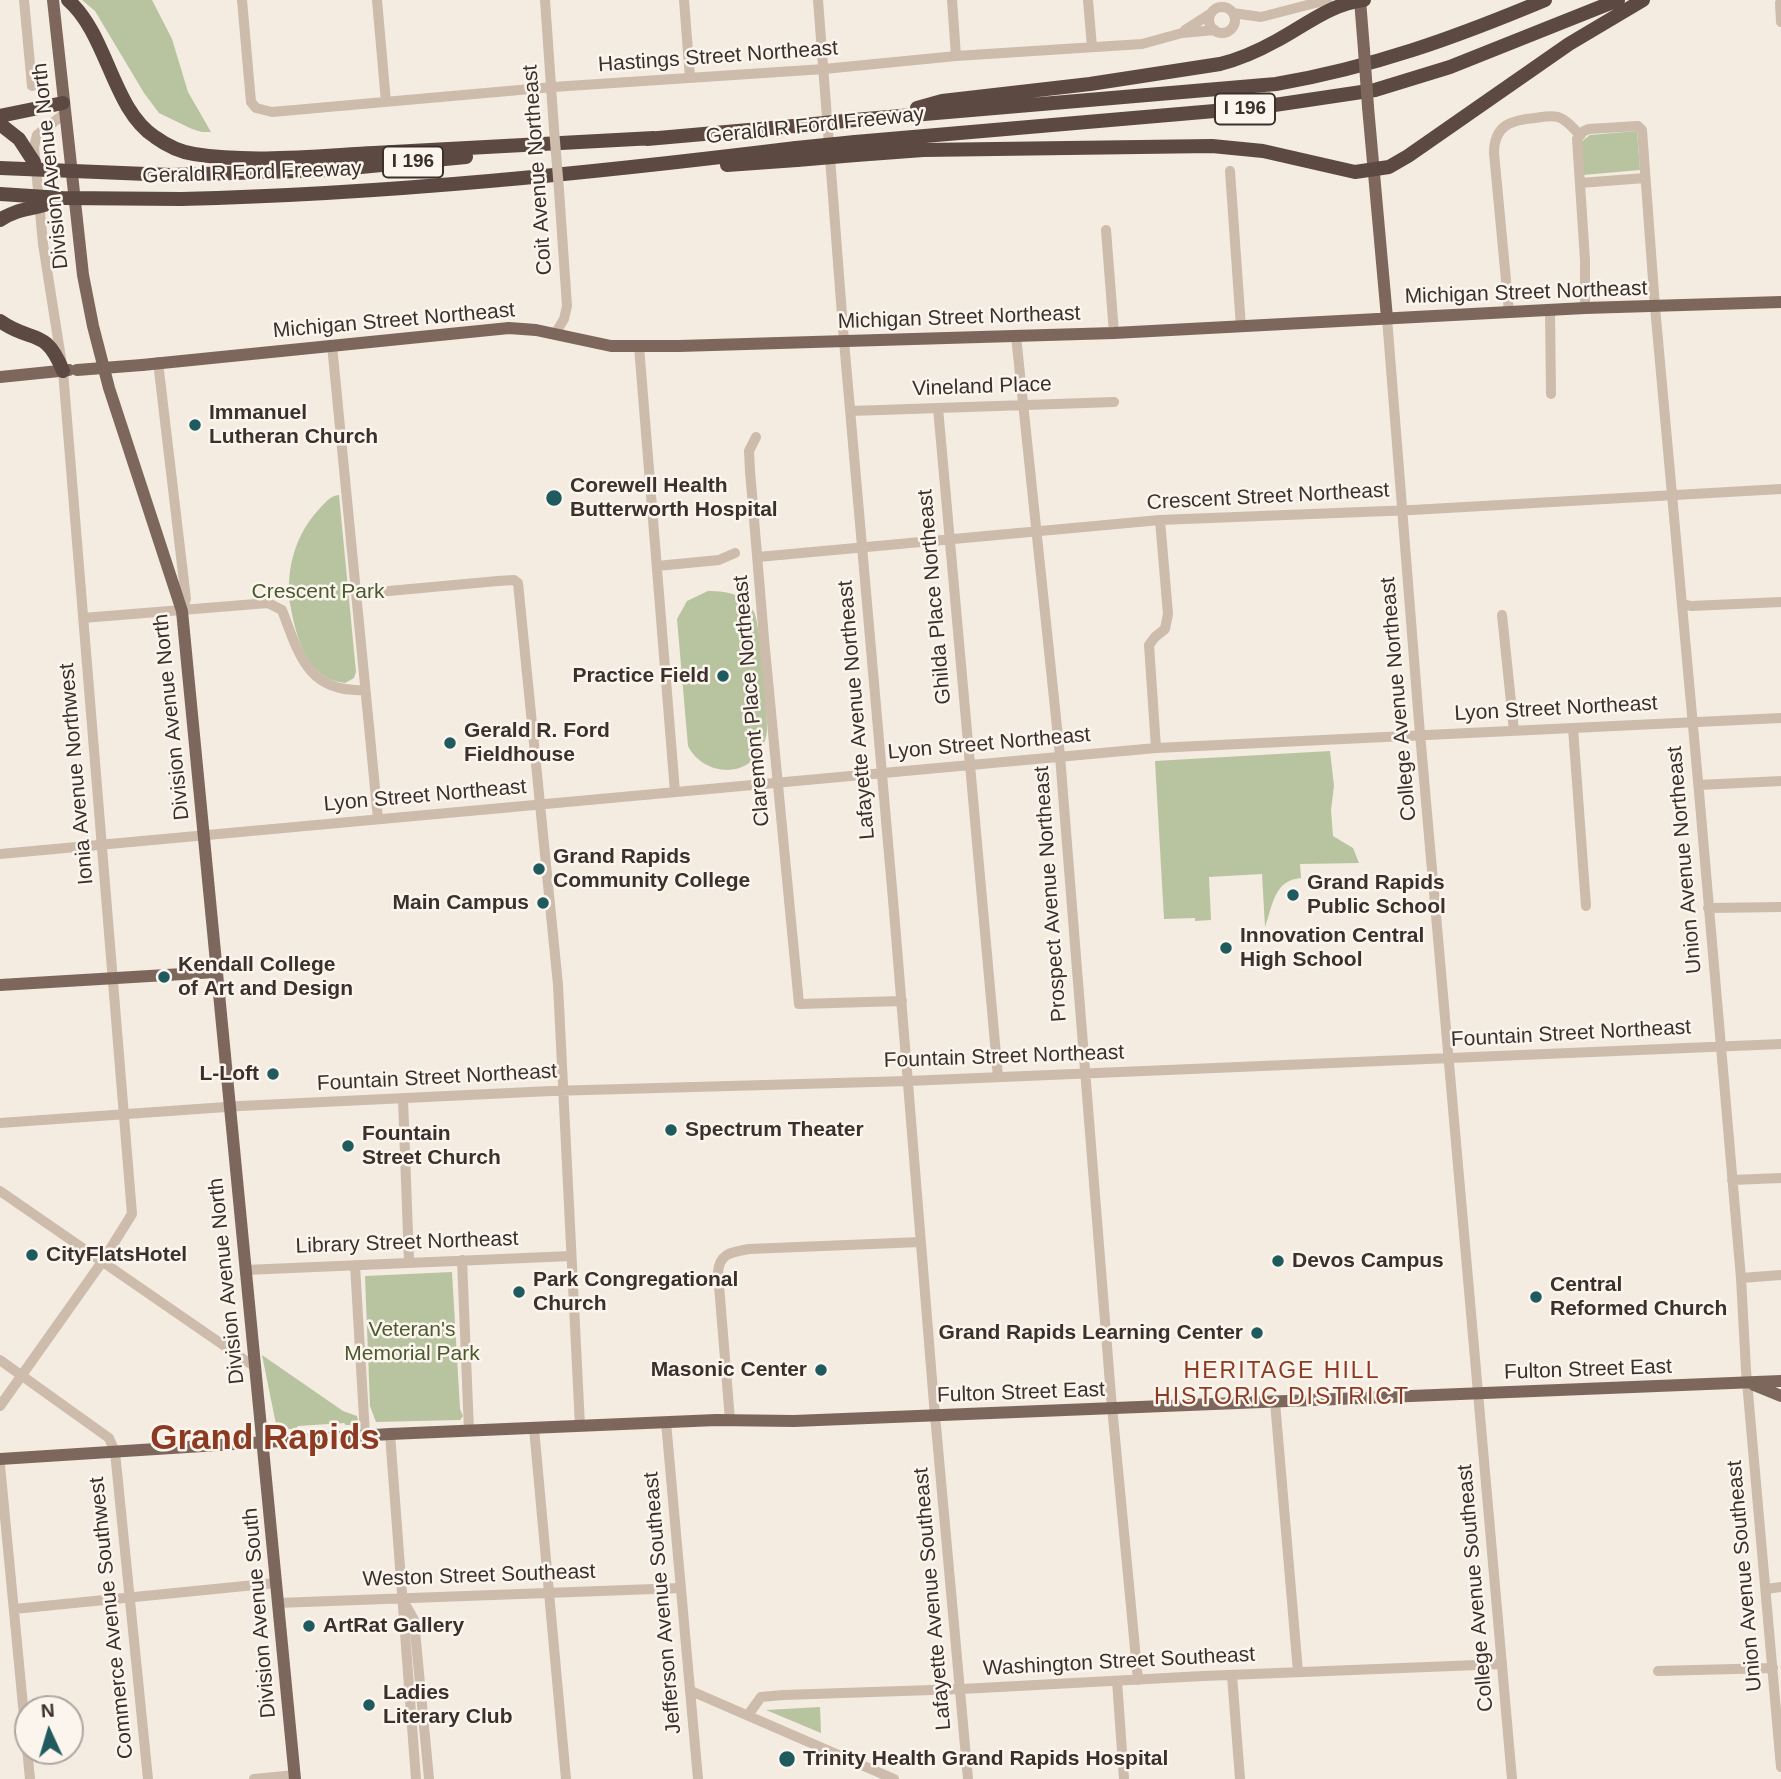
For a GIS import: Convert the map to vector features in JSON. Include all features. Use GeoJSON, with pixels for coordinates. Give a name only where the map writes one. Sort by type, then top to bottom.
{"type":"FeatureCollection","features":[{"type":"Feature","properties":{"kind":"highway"},"geometry":{"type":"LineString","coordinates":[[68,0],[89,23],[123,95],[143,127],[154,137],[191,154],[228,157],[320,155],[654,138]]}},
{"type":"Feature","properties":{"kind":"highway"},"geometry":{"type":"LineString","coordinates":[[882,117],[942,101],[1090,84],[1220,64],[1273,43],[1340,4],[1361,0]]}},
{"type":"Feature","properties":{"kind":"highway","name":"Gerald R Ford Freeway"},"geometry":{"type":"LineString","coordinates":[[0,168],[171,175],[329,170],[882,117],[1276,84],[1330,75],[1460,36],[1545,0]]}},
{"type":"Feature","properties":{"kind":"highway","name":"Gerald R Ford Freeway"},"geometry":{"type":"LineString","coordinates":[[0,194],[62,198],[265,197],[589,173],[1261,107],[1375,90],[1450,67],[1618,0]]}},
{"type":"Feature","properties":{"kind":"highway"},"geometry":{"type":"LineString","coordinates":[[856,148],[923,150],[1212,146],[1263,151],[1355,172],[1373,172],[1389,167],[1408,156],[1569,44],[1643,0]]}},
{"type":"Feature","properties":{"kind":"highway"},"geometry":{"type":"LineString","coordinates":[[0,116],[64,109]]}},
{"type":"Feature","properties":{"kind":"highway"},"geometry":{"type":"LineString","coordinates":[[0,124],[19,139],[34,162]]}},
{"type":"Feature","properties":{"kind":"highway"},"geometry":{"type":"LineString","coordinates":[[0,220],[19,209],[46,206],[62,198]]}},
{"type":"Feature","properties":{"kind":"highway"},"geometry":{"type":"LineString","coordinates":[[0,321],[45,341],[70,370]]}},
{"type":"Feature","properties":{"kind":"main road","name":"Division Avenue North"},"geometry":{"type":"LineString","coordinates":[[53,0],[83,275],[93,326],[109,388],[182,611],[264,1443]]}},
{"type":"Feature","properties":{"kind":"main road","name":"College Avenue Northeast"},"geometry":{"type":"LineString","coordinates":[[1361,0],[1387,318]]}},
{"type":"Feature","properties":{"kind":"main road","name":"Michigan Street Northeast"},"geometry":{"type":"LineString","coordinates":[[0,377],[496,329],[522,328],[611,346],[639,346],[1114,333],[1585,308],[1781,302]]}},
{"type":"Feature","properties":{"kind":"main road"},"geometry":{"type":"LineString","coordinates":[[0,985],[216,972]]}},
{"type":"Feature","properties":{"kind":"main road","name":"Fulton Street East"},"geometry":{"type":"LineString","coordinates":[[0,1459],[365,1435],[730,1420],[787,1422],[1781,1381]]}},
{"type":"Feature","properties":{"kind":"main road"},"geometry":{"type":"LineString","coordinates":[[1747,1383],[1781,1396]]}},
{"type":"Feature","properties":{"kind":"main road","name":"Division Avenue South"},"geometry":{"type":"LineString","coordinates":[[264,1443],[295,1777]]}},
{"type":"Feature","properties":{"kind":"street"},"geometry":{"type":"LineString","coordinates":[[24,0],[32,86]]}},
{"type":"Feature","properties":{"kind":"street","name":"Hastings Street Northeast"},"geometry":{"type":"LineString","coordinates":[[242,0],[251,101],[256,108],[272,112],[553,87],[1142,44],[1182,33],[1215,30]]}},
{"type":"Feature","properties":{"kind":"street"},"geometry":{"type":"LineString","coordinates":[[377,0],[386,103]]}},
{"type":"Feature","properties":{"kind":"street","name":"Coit Avenue Northeast"},"geometry":{"type":"LineString","coordinates":[[545,0],[567,306],[564,319],[555,334]]}},
{"type":"Feature","properties":{"kind":"street"},"geometry":{"type":"LineString","coordinates":[[684,0],[690,78]]}},
{"type":"Feature","properties":{"kind":"street","name":"Lafayette Avenue Northeast"},"geometry":{"type":"LineString","coordinates":[[818,0],[844,341],[936,1416]]}},
{"type":"Feature","properties":{"kind":"street"},"geometry":{"type":"LineString","coordinates":[[952,0],[956,57]]}},
{"type":"Feature","properties":{"kind":"street"},"geometry":{"type":"LineString","coordinates":[[1088,0],[1091,47]]}},
{"type":"Feature","properties":{"kind":"street"},"geometry":{"type":"LineString","coordinates":[[1226,0],[1232,12],[1234,23],[1230,30],[1222,32],[1215,30],[1209,22],[1212,8],[1224,7],[1232,12],[1261,17],[1327,0]]}},
{"type":"Feature","properties":{"kind":"street"},"geometry":{"type":"LineString","coordinates":[[1780,3],[1781,22]]}},
{"type":"Feature","properties":{"kind":"street","name":"Hastings Street Northeast"},"geometry":{"type":"LineString","coordinates":[[1182,33],[1212,8]]}},
{"type":"Feature","properties":{"kind":"street","name":"Ionia Avenue Northwest"},"geometry":{"type":"LineString","coordinates":[[0,1406],[102,1262],[132,1214],[83,618],[70,370],[43,244],[34,162],[35,139],[64,109]]}},
{"type":"Feature","properties":{"kind":"street"},"geometry":{"type":"LineString","coordinates":[[1509,312],[1494,153],[1497,134],[1503,127],[1524,119],[1553,116],[1584,132],[1577,139],[1585,260],[1585,308]]}},
{"type":"Feature","properties":{"kind":"street","name":"Union Avenue Northeast"},"geometry":{"type":"LineString","coordinates":[[1584,132],[1637,126],[1642,130],[1655,307],[1741,1278],[1747,1383]]}},
{"type":"Feature","properties":{"kind":"street"},"geometry":{"type":"LineString","coordinates":[[1230,171],[1241,327]]}},
{"type":"Feature","properties":{"kind":"street"},"geometry":{"type":"LineString","coordinates":[[1580,183],[1645,178]]}},
{"type":"Feature","properties":{"kind":"street"},"geometry":{"type":"LineString","coordinates":[[1106,230],[1114,333]]}},
{"type":"Feature","properties":{"kind":"street"},"geometry":{"type":"LineString","coordinates":[[1550,310],[1552,394]]}},
{"type":"Feature","properties":{"kind":"street","name":"College Avenue Northeast"},"geometry":{"type":"LineString","coordinates":[[1387,318],[1420,735],[1478,1394]]}},
{"type":"Feature","properties":{"kind":"street","name":"Prospect Avenue Northeast"},"geometry":{"type":"LineString","coordinates":[[1016,336],[1060,756],[1112,1409],[1138,1680]]}},
{"type":"Feature","properties":{"kind":"street"},"geometry":{"type":"LineString","coordinates":[[332,345],[378,819]]}},
{"type":"Feature","properties":{"kind":"street"},"geometry":{"type":"LineString","coordinates":[[639,346],[676,792]]}},
{"type":"Feature","properties":{"kind":"street"},"geometry":{"type":"LineString","coordinates":[[158,362],[186,600],[182,611]]}},
{"type":"Feature","properties":{"kind":"street","name":"Vineland Place"},"geometry":{"type":"LineString","coordinates":[[851,411],[1114,402]]}},
{"type":"Feature","properties":{"kind":"street","name":"Ghilda Place Northeast"},"geometry":{"type":"LineString","coordinates":[[938,408],[998,1077]]}},
{"type":"Feature","properties":{"kind":"street","name":"Claremont Place Northeast"},"geometry":{"type":"LineString","coordinates":[[756,437],[749,451],[799,1004],[902,1000]]}},
{"type":"Feature","properties":{"kind":"street","name":"Crescent Street Northeast"},"geometry":{"type":"LineString","coordinates":[[758,556],[1160,520],[1781,489]]}},
{"type":"Feature","properties":{"kind":"street"},"geometry":{"type":"LineString","coordinates":[[1156,748],[1149,645],[1165,629],[1168,614],[1160,520]]}},
{"type":"Feature","properties":{"kind":"street"},"geometry":{"type":"LineString","coordinates":[[657,566],[719,560],[735,553]]}},
{"type":"Feature","properties":{"kind":"street"},"geometry":{"type":"LineString","coordinates":[[356,594],[502,580],[518,581],[558,985],[580,1426]]}},
{"type":"Feature","properties":{"kind":"street"},"geometry":{"type":"LineString","coordinates":[[1683,604],[1691,606],[1781,601]]}},
{"type":"Feature","properties":{"kind":"street"},"geometry":{"type":"LineString","coordinates":[[83,618],[268,603],[282,610],[299,656],[313,673],[335,689],[365,690]]}},
{"type":"Feature","properties":{"kind":"street"},"geometry":{"type":"LineString","coordinates":[[1502,615],[1514,731]]}},
{"type":"Feature","properties":{"kind":"street","name":"Lyon Street Northeast"},"geometry":{"type":"LineString","coordinates":[[0,854],[1156,748],[1781,718]]}},
{"type":"Feature","properties":{"kind":"street"},"geometry":{"type":"LineString","coordinates":[[1573,728],[1586,906]]}},
{"type":"Feature","properties":{"kind":"street"},"geometry":{"type":"LineString","coordinates":[[1699,785],[1781,781]]}},
{"type":"Feature","properties":{"kind":"street"},"geometry":{"type":"LineString","coordinates":[[1708,908],[1781,907]]}},
{"type":"Feature","properties":{"kind":"street","name":"Fountain Street Northeast"},"geometry":{"type":"LineString","coordinates":[[0,1122],[403,1099],[1084,1074],[1781,1044]]}},
{"type":"Feature","properties":{"kind":"street"},"geometry":{"type":"LineString","coordinates":[[403,1099],[410,1262]]}},
{"type":"Feature","properties":{"kind":"street"},"geometry":{"type":"LineString","coordinates":[[1732,1180],[1781,1178]]}},
{"type":"Feature","properties":{"kind":"street"},"geometry":{"type":"LineString","coordinates":[[0,1191],[255,1367]]}},
{"type":"Feature","properties":{"kind":"street"},"geometry":{"type":"LineString","coordinates":[[730,1420],[719,1263],[723,1256],[749,1248],[921,1242]]}},
{"type":"Feature","properties":{"kind":"street","name":"Library Street Northeast"},"geometry":{"type":"LineString","coordinates":[[245,1270],[571,1255]]}},
{"type":"Feature","properties":{"kind":"street"},"geometry":{"type":"LineString","coordinates":[[462,1260],[469,1431]]}},
{"type":"Feature","properties":{"kind":"street"},"geometry":{"type":"LineString","coordinates":[[355,1265],[365,1435]]}},
{"type":"Feature","properties":{"kind":"street"},"geometry":{"type":"LineString","coordinates":[[1741,1278],[1781,1275]]}},
{"type":"Feature","properties":{"kind":"street"},"geometry":{"type":"LineString","coordinates":[[0,1360],[109,1438],[115,1452]]}},
{"type":"Feature","properties":{"kind":"street","name":"Union Avenue Southeast"},"geometry":{"type":"LineString","coordinates":[[1747,1383],[1781,1767]]}},
{"type":"Feature","properties":{"kind":"street","name":"College Avenue Southeast"},"geometry":{"type":"LineString","coordinates":[[1478,1394],[1512,1779]]}},
{"type":"Feature","properties":{"kind":"street"},"geometry":{"type":"LineString","coordinates":[[1275,1402],[1298,1672]]}},
{"type":"Feature","properties":{"kind":"street","name":"Lafayette Avenue Southeast"},"geometry":{"type":"LineString","coordinates":[[936,1416],[968,1779]]}},
{"type":"Feature","properties":{"kind":"street","name":"Jefferson Avenue Southeast"},"geometry":{"type":"LineString","coordinates":[[666,1422],[698,1779]]}},
{"type":"Feature","properties":{"kind":"street"},"geometry":{"type":"LineString","coordinates":[[534,1428],[566,1779]]}},
{"type":"Feature","properties":{"kind":"street"},"geometry":{"type":"LineString","coordinates":[[390,1434],[416,1779]]}},
{"type":"Feature","properties":{"kind":"street","name":"Commerce Avenue Southwest"},"geometry":{"type":"LineString","coordinates":[[115,1452],[148,1779]]}},
{"type":"Feature","properties":{"kind":"street"},"geometry":{"type":"LineString","coordinates":[[0,1465],[30,1779]]}},
{"type":"Feature","properties":{"kind":"street"},"geometry":{"type":"LineString","coordinates":[[14,1609],[275,1583]]}},
{"type":"Feature","properties":{"kind":"street"},"geometry":{"type":"LineString","coordinates":[[1766,1589],[1781,1587]]}},
{"type":"Feature","properties":{"kind":"street","name":"Weston Street Southeast"},"geometry":{"type":"LineString","coordinates":[[277,1603],[681,1588]]}},
{"type":"Feature","properties":{"kind":"street"},"geometry":{"type":"LineString","coordinates":[[402,1598],[415,1620],[429,1779]]}},
{"type":"Feature","properties":{"kind":"street","name":"Washington Street Southeast"},"geometry":{"type":"LineString","coordinates":[[748,1716],[761,1697],[1502,1664]]}},
{"type":"Feature","properties":{"kind":"street"},"geometry":{"type":"LineString","coordinates":[[1658,1671],[1773,1668]]}},
{"type":"Feature","properties":{"kind":"street"},"geometry":{"type":"LineString","coordinates":[[1231,1675],[1240,1779]]}},
{"type":"Feature","properties":{"kind":"street"},"geometry":{"type":"LineString","coordinates":[[1117,1681],[1124,1779]]}},
{"type":"Feature","properties":{"kind":"street"},"geometry":{"type":"LineString","coordinates":[[691,1691],[894,1779]]}},
{"type":"Feature","properties":{"kind":"street"},"geometry":{"type":"LineString","coordinates":[[254,1779],[295,1777]]}},
{"type":"Feature","properties":{"kind":"green space"},"geometry":{"type":"Polygon","coordinates":[[[82,0],[152,0],[172,39],[188,92],[211,132],[192,129],[159,113],[95,11],[82,0]]]}},
{"type":"Feature","properties":{"kind":"green space"},"geometry":{"type":"Polygon","coordinates":[[[1637,131],[1640,170],[1583,175],[1581,142],[1590,135],[1637,131]]]}},
{"type":"Feature","properties":{"kind":"green space","name":"Crescent Park"},"geometry":{"type":"Polygon","coordinates":[[[339,495],[356,672],[354,678],[345,683],[321,674],[306,656],[297,633],[286,587],[289,585],[291,563],[302,533],[325,503],[339,495]]]}},
{"type":"Feature","properties":{"kind":"green space","name":"Practice Field"},"geometry":{"type":"Polygon","coordinates":[[[708,591],[729,593],[745,601],[754,612],[759,633],[765,688],[766,734],[761,750],[754,760],[734,769],[723,770],[703,763],[688,746],[677,619],[687,601],[708,591]]]}},
{"type":"Feature","properties":{"kind":"green space"},"geometry":{"type":"Polygon","coordinates":[[[1330,751],[1334,786],[1331,810],[1333,836],[1353,848],[1359,863],[1300,864],[1301,878],[1285,883],[1280,889],[1265,927],[1262,874],[1209,877],[1211,920],[1164,919],[1155,761],[1330,751]]]}},
{"type":"Feature","properties":{"kind":"green space","name":"Veteran's Memorial Park"},"geometry":{"type":"Polygon","coordinates":[[[452,1272],[460,1409],[463,1416],[460,1420],[376,1422],[370,1406],[365,1276],[452,1272]]]}},
{"type":"Feature","properties":{"kind":"green space"},"geometry":{"type":"Polygon","coordinates":[[[262,1355],[343,1411],[357,1416],[355,1425],[344,1423],[277,1429],[262,1355]]]}},
{"type":"Feature","properties":{"kind":"green space"},"geometry":{"type":"Polygon","coordinates":[[[820,1707],[821,1733],[766,1710],[820,1707]]]}},
{"type":"Feature","properties":{"kind":"place","name":"Immanuel Lutheran Church"},"geometry":{"type":"Point","coordinates":[195,425]}},
{"type":"Feature","properties":{"kind":"place","name":"Corewell Health Butterworth Hospital"},"geometry":{"type":"Point","coordinates":[554,498]}},
{"type":"Feature","properties":{"kind":"place","name":"Practice Field"},"geometry":{"type":"Point","coordinates":[723,676]}},
{"type":"Feature","properties":{"kind":"place","name":"Gerald R. Ford Fieldhouse"},"geometry":{"type":"Point","coordinates":[450,743]}},
{"type":"Feature","properties":{"kind":"place","name":"Grand Rapids Community College"},"geometry":{"type":"Point","coordinates":[539,869]}},
{"type":"Feature","properties":{"kind":"place","name":"Grand Rapids Public School"},"geometry":{"type":"Point","coordinates":[1293,895]}},
{"type":"Feature","properties":{"kind":"place","name":"Main Campus"},"geometry":{"type":"Point","coordinates":[543,903]}},
{"type":"Feature","properties":{"kind":"place","name":"Innovation Central High School"},"geometry":{"type":"Point","coordinates":[1226,948]}},
{"type":"Feature","properties":{"kind":"place","name":"Kendall College of Art and Design"},"geometry":{"type":"Point","coordinates":[164,977]}},
{"type":"Feature","properties":{"kind":"place","name":"L-Loft"},"geometry":{"type":"Point","coordinates":[273,1074]}},
{"type":"Feature","properties":{"kind":"place","name":"Spectrum Theater"},"geometry":{"type":"Point","coordinates":[671,1130]}},
{"type":"Feature","properties":{"kind":"place","name":"Fountain Street Church"},"geometry":{"type":"Point","coordinates":[348,1146]}},
{"type":"Feature","properties":{"kind":"place","name":"CityFlatsHotel"},"geometry":{"type":"Point","coordinates":[32,1255]}},
{"type":"Feature","properties":{"kind":"place","name":"Devos Campus"},"geometry":{"type":"Point","coordinates":[1278,1261]}},
{"type":"Feature","properties":{"kind":"place","name":"Park Congregational Church"},"geometry":{"type":"Point","coordinates":[519,1292]}},
{"type":"Feature","properties":{"kind":"place","name":"Central Reformed Church"},"geometry":{"type":"Point","coordinates":[1536,1297]}},
{"type":"Feature","properties":{"kind":"place","name":"Grand Rapids Learning Center"},"geometry":{"type":"Point","coordinates":[1257,1333]}},
{"type":"Feature","properties":{"kind":"place","name":"Masonic Center"},"geometry":{"type":"Point","coordinates":[821,1370]}},
{"type":"Feature","properties":{"kind":"place","name":"ArtRat Gallery"},"geometry":{"type":"Point","coordinates":[309,1626]}},
{"type":"Feature","properties":{"kind":"place","name":"Ladies Literary Club"},"geometry":{"type":"Point","coordinates":[369,1705]}},
{"type":"Feature","properties":{"kind":"place","name":"Trinity Health Grand Rapids Hospital"},"geometry":{"type":"Point","coordinates":[787,1759]}},
{"type":"Feature","properties":{"kind":"district","name":"HERITAGE HILL HISTORIC DISTRICT"},"geometry":{"type":"Point","coordinates":[1282,1385]}},
{"type":"Feature","properties":{"kind":"district","name":"Grand Rapids"},"geometry":{"type":"Point","coordinates":[265,1439]}}]}
